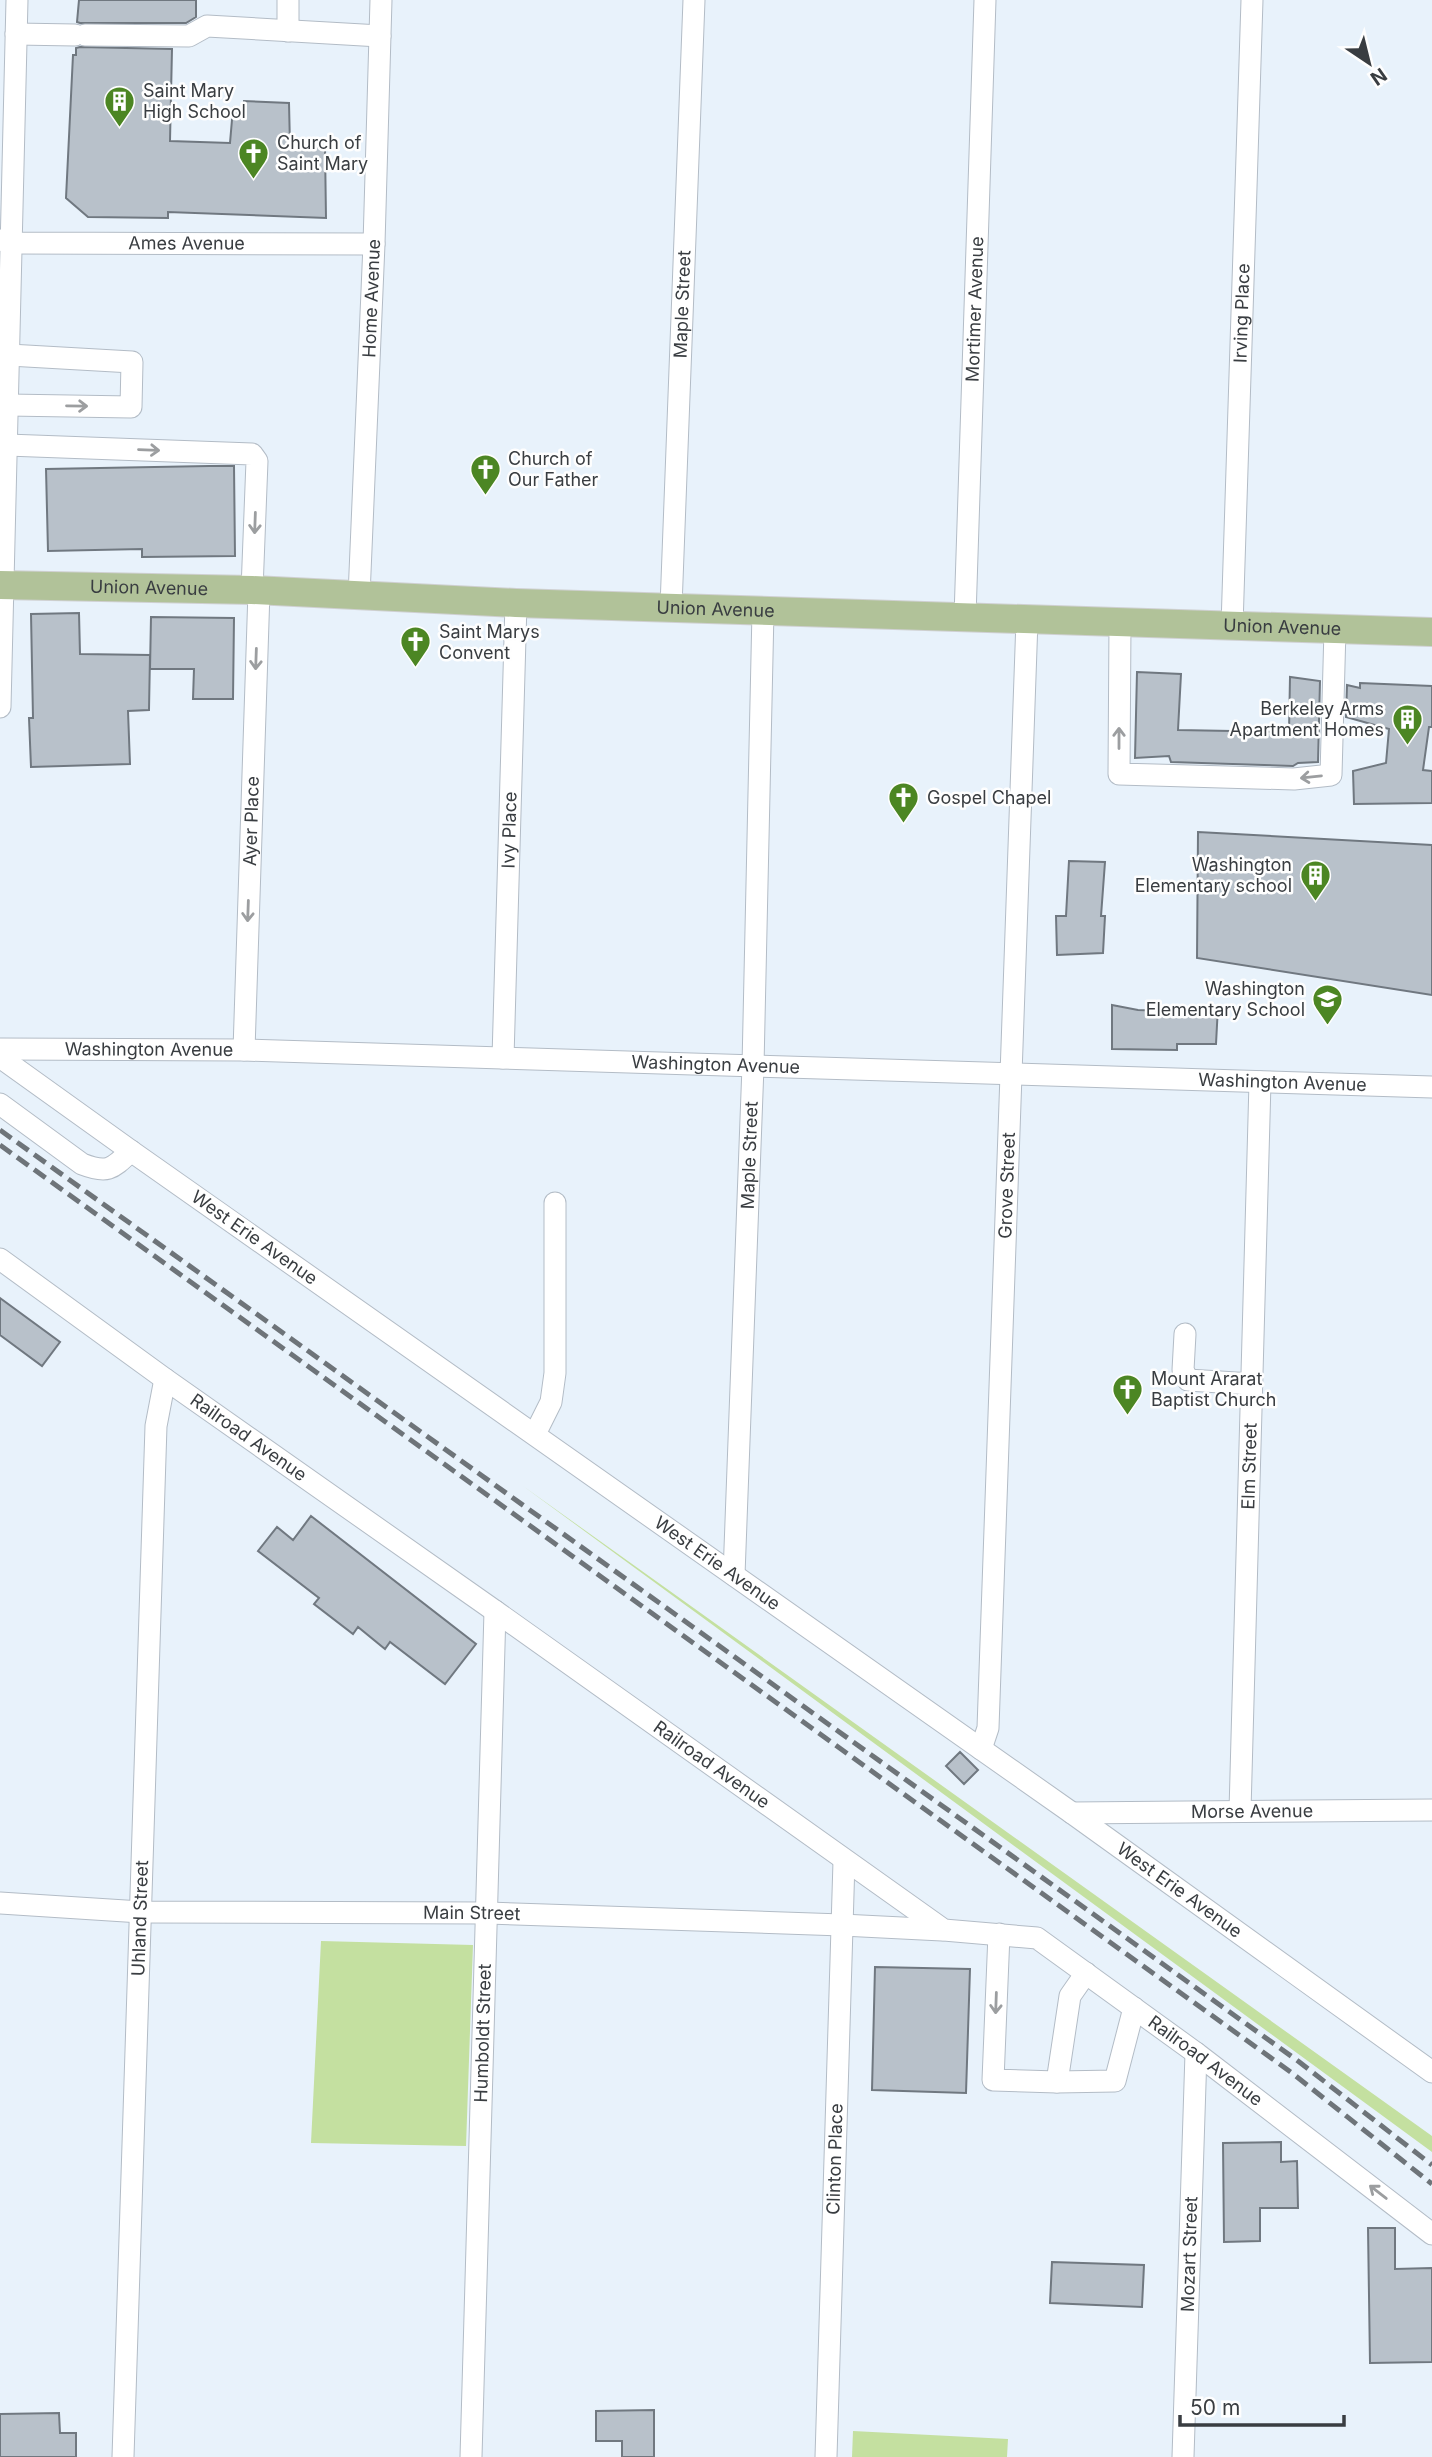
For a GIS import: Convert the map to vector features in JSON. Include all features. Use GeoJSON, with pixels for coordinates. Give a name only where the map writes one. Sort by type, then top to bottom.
{"type":"FeatureCollection","features":[{"type":"Feature","properties":{"kind":"main road","name":"Union Avenue"},"geometry":{"type":"LineString","coordinates":[[2,585],[256,591],[516,603],[1432,632]]}},
{"type":"Feature","properties":{"kind":"street"},"geometry":{"type":"LineString","coordinates":[[0,707],[9,355],[6,242],[17,0]]}},
{"type":"Feature","properties":{"kind":"street"},"geometry":{"type":"LineString","coordinates":[[288,0],[288,31]]}},
{"type":"Feature","properties":{"kind":"street","name":"Home Avenue"},"geometry":{"type":"LineString","coordinates":[[359,596],[381,0]]}},
{"type":"Feature","properties":{"kind":"street","name":"Maple Street"},"geometry":{"type":"LineString","coordinates":[[671,607],[694,0]]}},
{"type":"Feature","properties":{"kind":"street","name":"Mortimer Avenue"},"geometry":{"type":"LineString","coordinates":[[965,617],[985,0]]}},
{"type":"Feature","properties":{"kind":"street","name":"Irving Place"},"geometry":{"type":"LineString","coordinates":[[1231,626],[1252,0]]}},
{"type":"Feature","properties":{"kind":"street"},"geometry":{"type":"LineString","coordinates":[[16,34],[189,36],[207,26],[380,36]]}},
{"type":"Feature","properties":{"kind":"street","name":"Ames Avenue"},"geometry":{"type":"LineString","coordinates":[[6,242],[374,244]]}},
{"type":"Feature","properties":{"kind":"street"},"geometry":{"type":"LineString","coordinates":[[8,405],[131,407],[132,362],[9,355]]}},
{"type":"Feature","properties":{"kind":"street","name":"Ayer Place"},"geometry":{"type":"LineString","coordinates":[[7,445],[252,453],[257,461],[244,1050]]}},
{"type":"Feature","properties":{"kind":"street","name":"Ivy Place"},"geometry":{"type":"LineString","coordinates":[[503,1058],[516,603]]}},
{"type":"Feature","properties":{"kind":"street","name":"Maple Street"},"geometry":{"type":"LineString","coordinates":[[734,1574],[753,1066],[763,611]]}},
{"type":"Feature","properties":{"kind":"street","name":"Grove Street"},"geometry":{"type":"LineString","coordinates":[[981,1749],[988,1728],[1027,620]]}},
{"type":"Feature","properties":{"kind":"street"},"geometry":{"type":"LineString","coordinates":[[1120,622],[1119,774],[1294,779],[1331,775],[1335,629]]}},
{"type":"Feature","properties":{"kind":"street","name":"Washington Avenue"},"geometry":{"type":"LineString","coordinates":[[0,1049],[244,1050],[1432,1087]]}},
{"type":"Feature","properties":{"kind":"street","name":"West Erie Avenue"},"geometry":{"type":"LineString","coordinates":[[0,1057],[1072,1813],[1432,2072]]}},
{"type":"Feature","properties":{"kind":"street","name":"Elm Street"},"geometry":{"type":"LineString","coordinates":[[1240,1811],[1260,1082]]}},
{"type":"Feature","properties":{"kind":"street"},"geometry":{"type":"LineString","coordinates":[[0,1104],[82,1164],[97,1170],[113,1168],[131,1151]]}},
{"type":"Feature","properties":{"kind":"street"},"geometry":{"type":"LineString","coordinates":[[535,1434],[551,1402],[555,1373],[555,1203]]}},
{"type":"Feature","properties":{"kind":"street","name":"Railroad Avenue"},"geometry":{"type":"LineString","coordinates":[[0,1259],[164,1379],[944,1930],[1037,1938],[1196,2053],[1432,2234]]}},
{"type":"Feature","properties":{"kind":"street"},"geometry":{"type":"LineString","coordinates":[[1185,1334],[1183,1370],[1188,1380],[1252,1384]]}},
{"type":"Feature","properties":{"kind":"street","name":"Uhland Street"},"geometry":{"type":"LineString","coordinates":[[123,2457],[156,1426],[164,1379]]}},
{"type":"Feature","properties":{"kind":"street","name":"Humboldt Street"},"geometry":{"type":"LineString","coordinates":[[471,2457],[495,1611]]}},
{"type":"Feature","properties":{"kind":"street","name":"Morse Avenue"},"geometry":{"type":"LineString","coordinates":[[1072,1813],[1432,1810]]}},
{"type":"Feature","properties":{"kind":"street","name":"Clinton Place"},"geometry":{"type":"LineString","coordinates":[[826,2457],[844,1861]]}},
{"type":"Feature","properties":{"kind":"street","name":"Main Street"},"geometry":{"type":"LineString","coordinates":[[0,1903],[141,1912],[487,1913],[842,1924],[944,1930]]}},
{"type":"Feature","properties":{"kind":"street"},"geometry":{"type":"LineString","coordinates":[[999,1934],[993,2080],[1115,2081],[1134,2008]]}},
{"type":"Feature","properties":{"kind":"street"},"geometry":{"type":"LineString","coordinates":[[1057,2082],[1070,1996],[1086,1973]]}},
{"type":"Feature","properties":{"kind":"street","name":"Mozart Street"},"geometry":{"type":"LineString","coordinates":[[1183,2457],[1196,2053]]}},
{"type":"Feature","properties":{"kind":"green space"},"geometry":{"type":"Polygon","coordinates":[[[523,1486],[1432,2136],[1432,2152],[523,1486]]]}},
{"type":"Feature","properties":{"kind":"green space"},"geometry":{"type":"Polygon","coordinates":[[[321,1941],[473,1945],[466,2146],[311,2143],[321,1941]]]}},
{"type":"Feature","properties":{"kind":"green space"},"geometry":{"type":"Polygon","coordinates":[[[853,2431],[1008,2439],[1007,2457],[852,2457],[853,2431]]]}},
{"type":"Feature","properties":{"kind":"building"},"geometry":{"type":"Polygon","coordinates":[[[79,0],[196,0],[196,17],[186,23],[80,23],[77,22],[79,0]]]}},
{"type":"Feature","properties":{"kind":"building"},"geometry":{"type":"Polygon","coordinates":[[[76,48],[172,49],[170,141],[230,143],[233,108],[243,110],[244,101],[289,103],[290,146],[325,147],[326,218],[168,212],[168,218],[88,217],[66,198],[73,55],[76,55],[76,48]]]}},
{"type":"Feature","properties":{"kind":"building"},"geometry":{"type":"Polygon","coordinates":[[[234,466],[235,556],[142,557],[142,549],[48,551],[46,469],[234,466]]]}},
{"type":"Feature","properties":{"kind":"building"},"geometry":{"type":"Polygon","coordinates":[[[79,613],[80,654],[150,655],[149,710],[128,711],[130,764],[31,767],[31,614],[79,613]]]}},
{"type":"Feature","properties":{"kind":"building"},"geometry":{"type":"Polygon","coordinates":[[[151,617],[234,618],[233,699],[193,699],[194,669],[150,669],[151,617]]]}},
{"type":"Feature","properties":{"kind":"building"},"geometry":{"type":"Polygon","coordinates":[[[1137,672],[1181,674],[1178,730],[1289,732],[1290,677],[1320,681],[1318,762],[1298,763],[1293,766],[1171,762],[1169,756],[1135,758],[1137,672]]]}},
{"type":"Feature","properties":{"kind":"building","name":"Berkeley Arms Apartment Homes"},"geometry":{"type":"Polygon","coordinates":[[[1360,683],[1432,686],[1432,727],[1429,727],[1423,770],[1432,771],[1432,803],[1354,804],[1353,771],[1386,763],[1389,729],[1346,717],[1347,685],[1360,688],[1360,683]]]}},
{"type":"Feature","properties":{"kind":"building","name":"Washington Elementary school"},"geometry":{"type":"Polygon","coordinates":[[[1198,832],[1432,845],[1432,995],[1197,958],[1198,832]]]}},
{"type":"Feature","properties":{"kind":"building"},"geometry":{"type":"Polygon","coordinates":[[[1069,861],[1105,862],[1101,916],[1105,916],[1103,953],[1057,955],[1056,916],[1066,916],[1069,861]]]}},
{"type":"Feature","properties":{"kind":"building"},"geometry":{"type":"Polygon","coordinates":[[[1112,1005],[1138,1010],[1192,1012],[1191,1006],[1218,1006],[1216,1044],[1177,1044],[1177,1050],[1112,1049],[1112,1005]]]}},
{"type":"Feature","properties":{"kind":"building"},"geometry":{"type":"Polygon","coordinates":[[[0,1298],[60,1342],[42,1366],[0,1335],[0,1298]]]}},
{"type":"Feature","properties":{"kind":"building"},"geometry":{"type":"Polygon","coordinates":[[[311,1516],[476,1644],[445,1684],[390,1642],[385,1649],[358,1627],[353,1634],[314,1604],[319,1598],[258,1551],[277,1527],[293,1540],[311,1516]]]}},
{"type":"Feature","properties":{"kind":"building"},"geometry":{"type":"Polygon","coordinates":[[[960,1752],[978,1770],[964,1784],[946,1766],[960,1752]]]}},
{"type":"Feature","properties":{"kind":"building"},"geometry":{"type":"Polygon","coordinates":[[[875,1967],[970,1969],[966,2093],[872,2090],[875,1967]]]}},
{"type":"Feature","properties":{"kind":"building"},"geometry":{"type":"Polygon","coordinates":[[[1281,2142],[1281,2162],[1297,2161],[1298,2208],[1260,2208],[1260,2241],[1224,2242],[1223,2143],[1281,2142]]]}},
{"type":"Feature","properties":{"kind":"building"},"geometry":{"type":"Polygon","coordinates":[[[1368,2228],[1395,2228],[1395,2269],[1432,2268],[1432,2362],[1370,2363],[1368,2228]]]}},
{"type":"Feature","properties":{"kind":"building"},"geometry":{"type":"Polygon","coordinates":[[[1052,2262],[1144,2265],[1142,2307],[1050,2303],[1052,2262]]]}},
{"type":"Feature","properties":{"kind":"building"},"geometry":{"type":"Polygon","coordinates":[[[654,2410],[654,2457],[622,2457],[622,2441],[596,2441],[596,2411],[654,2410]]]}},
{"type":"Feature","properties":{"kind":"building"},"geometry":{"type":"Polygon","coordinates":[[[59,2413],[60,2433],[76,2433],[76,2457],[0,2457],[0,2414],[59,2413]]]}},
{"type":"Feature","properties":{"kind":"railway"},"geometry":{"type":"LineString","coordinates":[[0,1130],[1298,2061],[1432,2165]]}},
{"type":"Feature","properties":{"kind":"railway"},"geometry":{"type":"LineString","coordinates":[[0,1145],[1292,2073],[1432,2184]]}},
{"type":"Feature","properties":{"kind":"place","name":"Saint Mary High School"},"geometry":{"type":"Point","coordinates":[120,128]}},
{"type":"Feature","properties":{"kind":"place","name":"Church of Saint Mary"},"geometry":{"type":"Point","coordinates":[254,180]}},
{"type":"Feature","properties":{"kind":"place","name":"Church of Our Father"},"geometry":{"type":"Point","coordinates":[485,496]}},
{"type":"Feature","properties":{"kind":"place","name":"Saint Marys Convent"},"geometry":{"type":"Point","coordinates":[416,669]}},
{"type":"Feature","properties":{"kind":"place","name":"Berkeley Arms Apartment Homes"},"geometry":{"type":"Point","coordinates":[1407,746]}},
{"type":"Feature","properties":{"kind":"place","name":"Gospel Chapel"},"geometry":{"type":"Point","coordinates":[904,825]}},
{"type":"Feature","properties":{"kind":"place","name":"Washington Elementary school"},"geometry":{"type":"Point","coordinates":[1315,902]}},
{"type":"Feature","properties":{"kind":"place","name":"Washington Elementary School"},"geometry":{"type":"Point","coordinates":[1328,1026]}},
{"type":"Feature","properties":{"kind":"place","name":"Mount Ararat Baptist Church"},"geometry":{"type":"Point","coordinates":[1128,1416]}}]}
